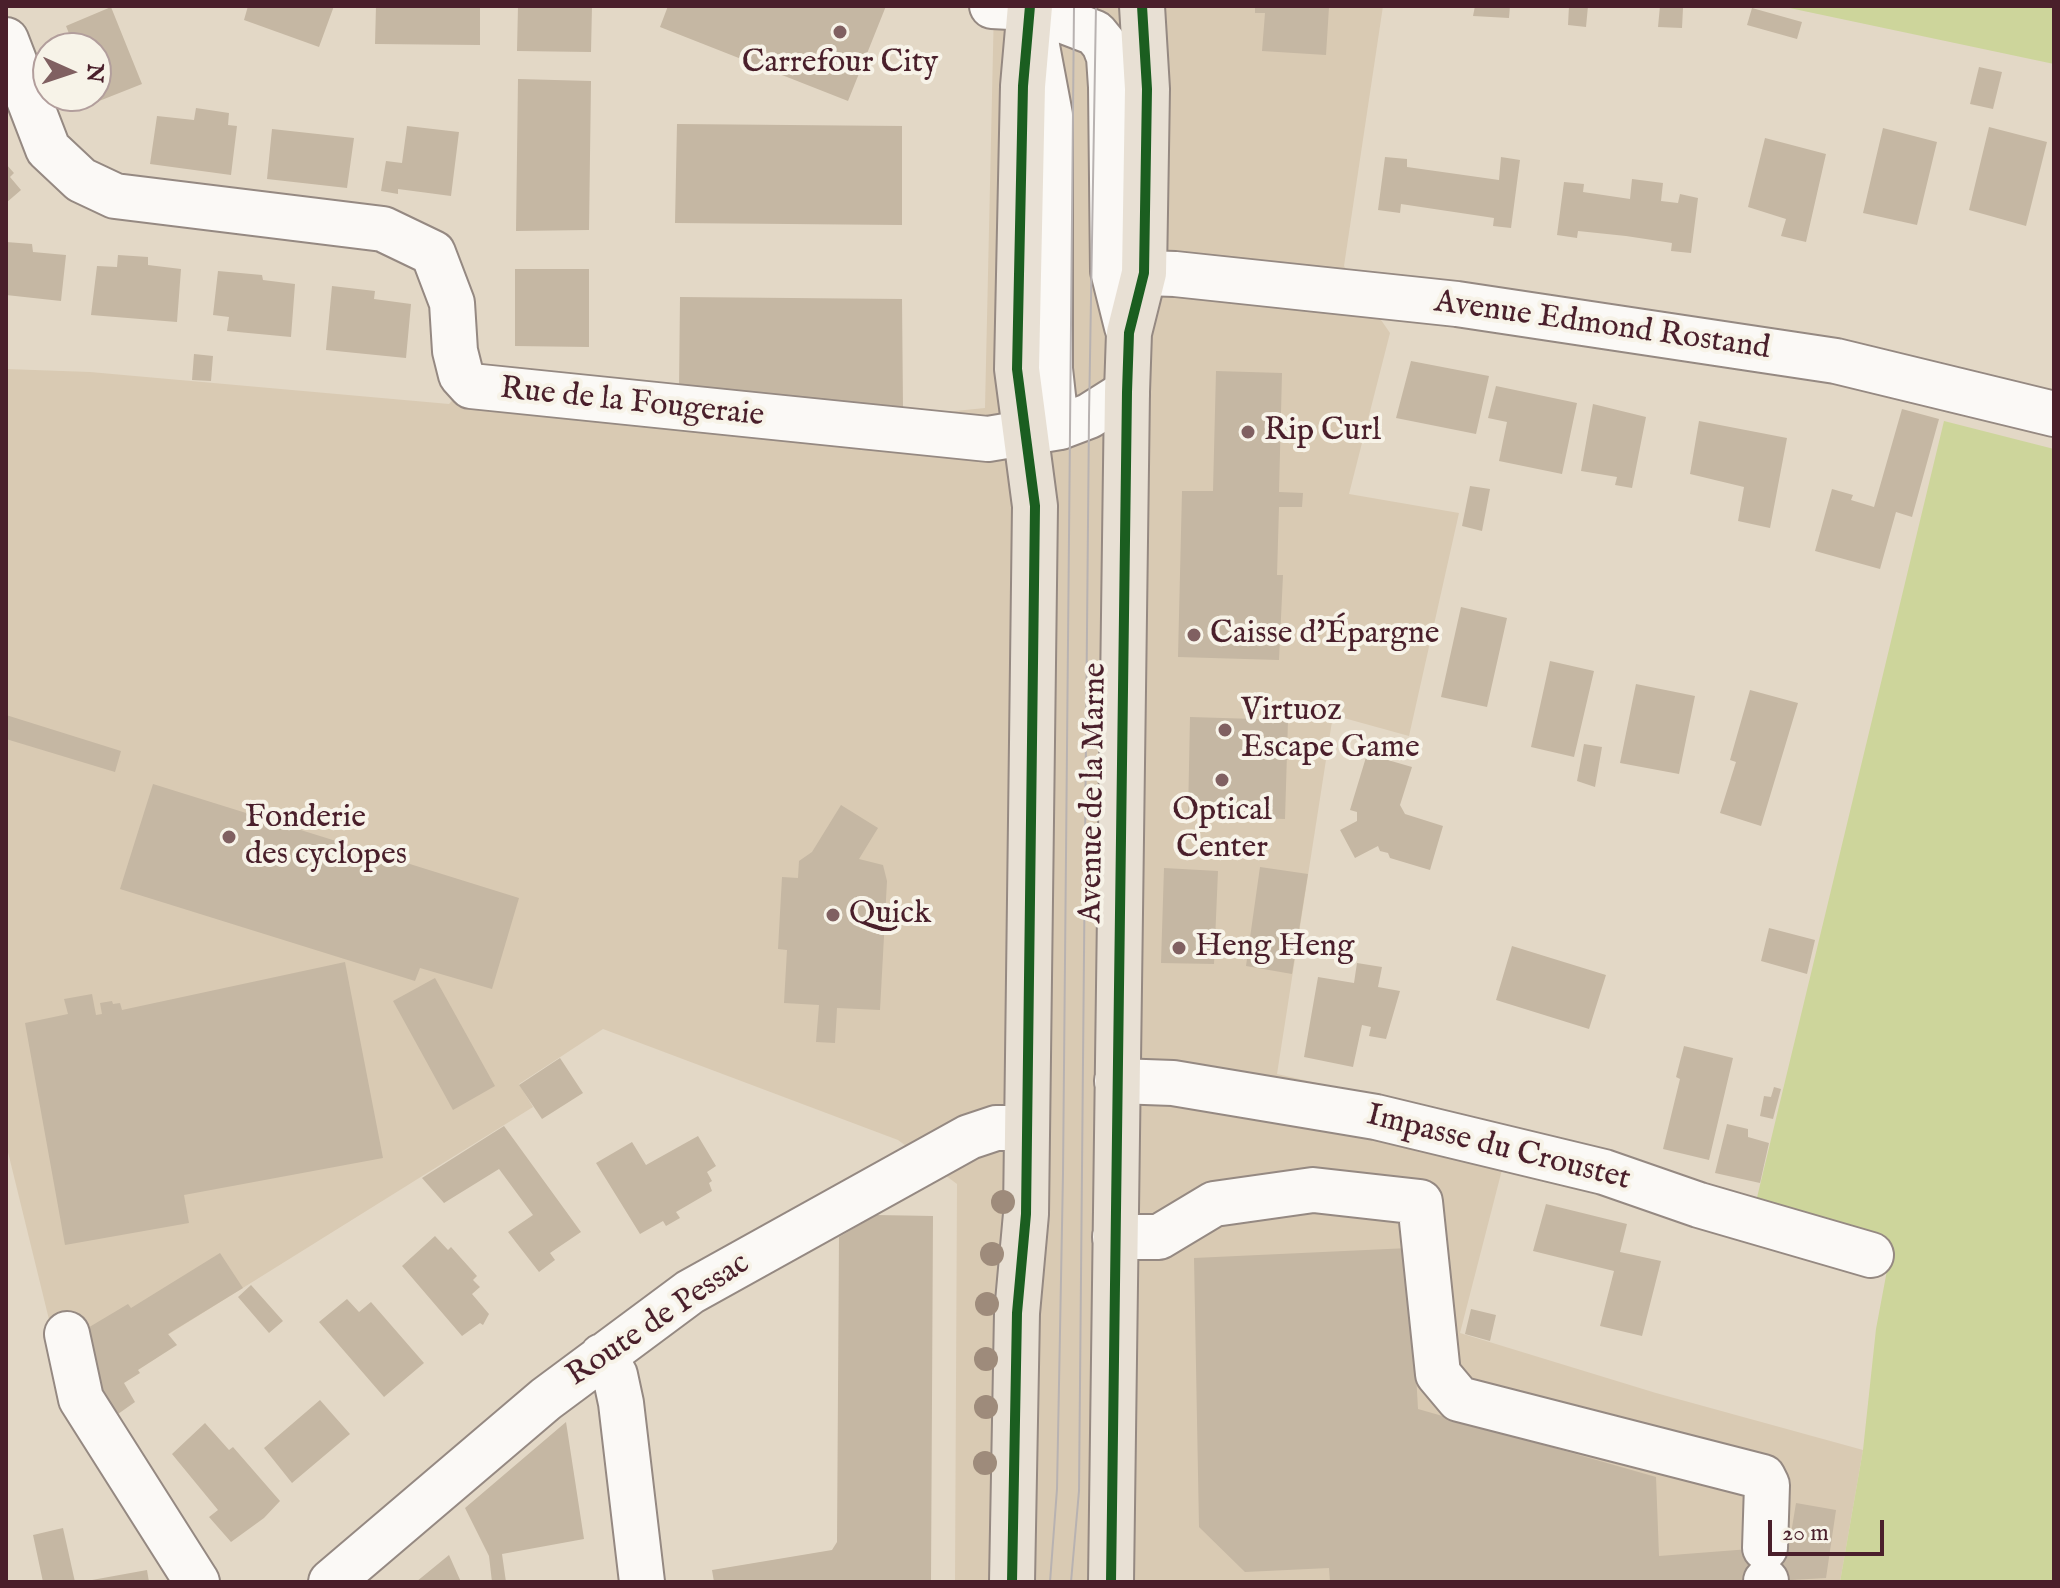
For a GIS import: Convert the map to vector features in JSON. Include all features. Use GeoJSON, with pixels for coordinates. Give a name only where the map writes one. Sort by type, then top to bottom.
{"type":"FeatureCollection","features":[{"type":"Feature","properties":{"kind":"main road","name":"Avenue de la Marne"},"geometry":{"type":"LineString","coordinates":[[1111,1582],[1127,392],[1129,333],[1144,273],[1147,89],[1142,6]]}},
{"type":"Feature","properties":{"kind":"main road","name":"Avenue de la Marne"},"geometry":{"type":"LineString","coordinates":[[1012,1582],[1017,1313],[1026,1214],[1035,506],[1042,430],[1017,369],[1023,86],[1017,7]]}},
{"type":"Feature","properties":{"kind":"street"},"geometry":{"type":"LineString","coordinates":[[1017,7],[1095,33],[1109,57],[1113,271],[1129,333]]}},
{"type":"Feature","properties":{"kind":"street","name":"Rue de la Fougeraie"},"geometry":{"type":"LineString","coordinates":[[6,40],[48,149],[81,180],[115,196],[383,229],[433,253],[452,303],[455,351],[461,375],[471,386],[988,439],[1042,430],[1089,416],[1127,392]]}},
{"type":"Feature","properties":{"kind":"street","name":"Avenue Edmond Rostand"},"geometry":{"type":"LineString","coordinates":[[1144,273],[1457,304],[1836,361],[2054,414]]}},
{"type":"Feature","properties":{"kind":"street","name":"Impasse du Croustet"},"geometry":{"type":"LineString","coordinates":[[1117,1081],[1173,1083],[1376,1117],[1604,1172],[1699,1205],[1871,1255]]}},
{"type":"Feature","properties":{"kind":"street","name":"Route de Pessac"},"geometry":{"type":"LineString","coordinates":[[331,1582],[546,1399],[690,1292],[953,1146],[996,1128],[1027,1128]]}},
{"type":"Feature","properties":{"kind":"street"},"geometry":{"type":"LineString","coordinates":[[1115,1237],[1159,1237],[1214,1204],[1313,1190],[1420,1202],[1438,1374],[1459,1399],[1763,1477],[1767,1485],[1766,1571]]}},
{"type":"Feature","properties":{"kind":"street"},"geometry":{"type":"LineString","coordinates":[[67,1334],[81,1399],[197,1582]]}},
{"type":"Feature","properties":{"kind":"street"},"geometry":{"type":"LineString","coordinates":[[602,1356],[615,1375],[621,1403],[642,1582]]}},
{"type":"Feature","properties":{"kind":"shaded area"},"geometry":{"type":"Polygon","coordinates":[[[994,6],[1383,6],[1344,266],[1390,333],[1349,494],[1459,513],[1409,736],[1333,715],[1277,1074],[1513,1127],[1460,1333],[1656,1393],[1863,1450],[1840,1582],[955,1582],[957,1184],[898,1140],[603,1029],[519,1084],[533,1107],[68,1397],[6,1144],[6,369],[90,372],[449,404],[478,373],[935,413],[985,408],[994,6]]]}},
{"type":"Feature","properties":{"kind":"green space"},"geometry":{"type":"Polygon","coordinates":[[[1780,6],[2054,6],[2054,64],[1780,6]]]}},
{"type":"Feature","properties":{"kind":"green space"},"geometry":{"type":"Polygon","coordinates":[[[1944,421],[2054,449],[2054,1582],[1840,1582],[1863,1450],[1876,1329],[1891,1249],[1754,1210],[1944,421]]]}},
{"type":"Feature","properties":{"kind":"building"},"geometry":{"type":"Polygon","coordinates":[[[248,6],[334,6],[319,47],[244,20],[248,6]]]}},
{"type":"Feature","properties":{"kind":"building"},"geometry":{"type":"Polygon","coordinates":[[[376,6],[480,6],[480,45],[375,44],[376,6]]]}},
{"type":"Feature","properties":{"kind":"building"},"geometry":{"type":"Polygon","coordinates":[[[518,6],[592,6],[591,52],[517,51],[518,6]]]}},
{"type":"Feature","properties":{"kind":"building"},"geometry":{"type":"Polygon","coordinates":[[[668,6],[886,6],[848,101],[660,27],[668,6]]]}},
{"type":"Feature","properties":{"kind":"building"},"geometry":{"type":"Polygon","coordinates":[[[1255,6],[1329,7],[1326,55],[1262,51],[1265,13],[1255,13],[1255,6]]]}},
{"type":"Feature","properties":{"kind":"building"},"geometry":{"type":"Polygon","coordinates":[[[1475,6],[1510,6],[1509,18],[1473,16],[1475,6]]]}},
{"type":"Feature","properties":{"kind":"building"},"geometry":{"type":"Polygon","coordinates":[[[1569,6],[1588,6],[1586,27],[1568,25],[1569,6]]]}},
{"type":"Feature","properties":{"kind":"building"},"geometry":{"type":"Polygon","coordinates":[[[1660,6],[1683,8],[1682,28],[1658,27],[1660,6]]]}},
{"type":"Feature","properties":{"kind":"building"},"geometry":{"type":"Polygon","coordinates":[[[111,7],[142,84],[112,96],[112,32],[68,32],[66,26],[111,7]]]}},
{"type":"Feature","properties":{"kind":"building"},"geometry":{"type":"Polygon","coordinates":[[[1752,8],[1802,22],[1797,39],[1747,25],[1752,8]]]}},
{"type":"Feature","properties":{"kind":"building"},"geometry":{"type":"Polygon","coordinates":[[[1979,67],[2002,72],[1993,109],[1970,104],[1979,67]]]}},
{"type":"Feature","properties":{"kind":"building"},"geometry":{"type":"Polygon","coordinates":[[[518,79],[591,81],[589,230],[516,231],[518,79]]]}},
{"type":"Feature","properties":{"kind":"building"},"geometry":{"type":"Polygon","coordinates":[[[196,108],[229,113],[228,125],[237,126],[231,175],[150,164],[157,116],[194,120],[196,108]]]}},
{"type":"Feature","properties":{"kind":"building"},"geometry":{"type":"Polygon","coordinates":[[[677,124],[902,126],[902,225],[675,223],[677,124]]]}},
{"type":"Feature","properties":{"kind":"building"},"geometry":{"type":"Polygon","coordinates":[[[407,126],[459,132],[451,196],[398,189],[398,194],[381,191],[386,161],[402,163],[407,126]]]}},
{"type":"Feature","properties":{"kind":"building"},"geometry":{"type":"Polygon","coordinates":[[[1989,127],[2047,142],[2026,226],[1969,210],[1989,127]]]}},
{"type":"Feature","properties":{"kind":"building"},"geometry":{"type":"Polygon","coordinates":[[[1883,128],[1937,142],[1917,225],[1863,213],[1883,128]]]}},
{"type":"Feature","properties":{"kind":"building"},"geometry":{"type":"Polygon","coordinates":[[[272,129],[354,138],[347,188],[267,179],[272,129]]]}},
{"type":"Feature","properties":{"kind":"building"},"geometry":{"type":"Polygon","coordinates":[[[1765,138],[1826,154],[1806,242],[1781,236],[1786,219],[1748,207],[1765,138]]]}},
{"type":"Feature","properties":{"kind":"building"},"geometry":{"type":"Polygon","coordinates":[[[1385,157],[1407,159],[1407,167],[1499,180],[1501,157],[1520,160],[1511,228],[1493,226],[1494,218],[1401,204],[1400,213],[1378,210],[1385,157]]]}},
{"type":"Feature","properties":{"kind":"building"},"geometry":{"type":"Polygon","coordinates":[[[6,164],[14,173],[10,177],[21,190],[6,203],[6,164]]]}},
{"type":"Feature","properties":{"kind":"building"},"geometry":{"type":"Polygon","coordinates":[[[1632,179],[1663,183],[1661,201],[1678,203],[1680,194],[1698,198],[1691,253],[1671,251],[1672,243],[1626,236],[1578,231],[1577,238],[1557,235],[1564,182],[1584,184],[1583,192],[1630,199],[1632,179]]]}},
{"type":"Feature","properties":{"kind":"building"},"geometry":{"type":"Polygon","coordinates":[[[6,242],[32,244],[33,252],[66,255],[61,301],[6,295],[6,242]]]}},
{"type":"Feature","properties":{"kind":"building"},"geometry":{"type":"Polygon","coordinates":[[[118,255],[148,257],[148,265],[181,269],[177,322],[91,315],[97,266],[117,267],[118,255]]]}},
{"type":"Feature","properties":{"kind":"building"},"geometry":{"type":"Polygon","coordinates":[[[515,269],[589,269],[589,347],[515,346],[515,269]]]}},
{"type":"Feature","properties":{"kind":"building"},"geometry":{"type":"Polygon","coordinates":[[[218,271],[262,275],[263,280],[295,284],[291,337],[227,331],[229,317],[213,315],[218,271]]]}},
{"type":"Feature","properties":{"kind":"building"},"geometry":{"type":"Polygon","coordinates":[[[332,286],[375,291],[374,299],[411,304],[406,358],[326,350],[332,286]]]}},
{"type":"Feature","properties":{"kind":"building"},"geometry":{"type":"Polygon","coordinates":[[[680,297],[902,299],[903,410],[679,390],[680,297]]]}},
{"type":"Feature","properties":{"kind":"building"},"geometry":{"type":"Polygon","coordinates":[[[194,354],[213,356],[211,381],[192,380],[194,354]]]}},
{"type":"Feature","properties":{"kind":"building"},"geometry":{"type":"Polygon","coordinates":[[[1411,361],[1489,376],[1476,434],[1396,418],[1411,361]]]}},
{"type":"Feature","properties":{"kind":"building"},"geometry":{"type":"Polygon","coordinates":[[[1216,371],[1282,373],[1279,492],[1303,493],[1302,507],[1279,507],[1277,575],[1283,575],[1279,660],[1178,657],[1182,491],[1213,491],[1216,371]]]}},
{"type":"Feature","properties":{"kind":"building"},"geometry":{"type":"Polygon","coordinates":[[[1496,386],[1577,403],[1562,474],[1499,461],[1507,422],[1488,418],[1496,386]]]}},
{"type":"Feature","properties":{"kind":"building"},"geometry":{"type":"Polygon","coordinates":[[[1593,404],[1646,417],[1632,488],[1615,485],[1617,477],[1581,471],[1593,404]]]}},
{"type":"Feature","properties":{"kind":"building"},"geometry":{"type":"Polygon","coordinates":[[[1902,409],[1939,419],[1912,517],[1896,512],[1880,569],[1815,551],[1832,489],[1853,495],[1851,500],[1874,507],[1902,409]]]}},
{"type":"Feature","properties":{"kind":"building"},"geometry":{"type":"Polygon","coordinates":[[[1699,421],[1787,438],[1770,528],[1738,521],[1744,487],[1690,474],[1699,421]]]}},
{"type":"Feature","properties":{"kind":"building"},"geometry":{"type":"Polygon","coordinates":[[[1470,486],[1490,489],[1482,531],[1462,526],[1470,486]]]}},
{"type":"Feature","properties":{"kind":"building"},"geometry":{"type":"Polygon","coordinates":[[[1461,607],[1507,618],[1487,707],[1441,697],[1461,607]]]}},
{"type":"Feature","properties":{"kind":"building"},"geometry":{"type":"Polygon","coordinates":[[[1550,661],[1594,671],[1574,757],[1531,747],[1550,661]]]}},
{"type":"Feature","properties":{"kind":"building"},"geometry":{"type":"Polygon","coordinates":[[[1636,684],[1695,696],[1679,774],[1620,763],[1636,684]]]}},
{"type":"Feature","properties":{"kind":"building"},"geometry":{"type":"Polygon","coordinates":[[[1750,690],[1798,703],[1761,826],[1720,813],[1736,762],[1730,760],[1750,690]]]}},
{"type":"Feature","properties":{"kind":"building"},"geometry":{"type":"Polygon","coordinates":[[[6,715],[121,751],[115,772],[6,739],[6,715]]]}},
{"type":"Feature","properties":{"kind":"building"},"geometry":{"type":"Polygon","coordinates":[[[1190,717],[1288,720],[1285,819],[1188,816],[1190,717]]]}},
{"type":"Feature","properties":{"kind":"building"},"geometry":{"type":"Polygon","coordinates":[[[1584,744],[1602,747],[1595,787],[1577,781],[1584,744]]]}},
{"type":"Feature","properties":{"kind":"building"},"geometry":{"type":"Polygon","coordinates":[[[1367,754],[1412,767],[1400,805],[1405,814],[1443,826],[1430,870],[1390,858],[1378,846],[1355,858],[1340,830],[1357,821],[1357,812],[1350,810],[1367,754]]]}},
{"type":"Feature","properties":{"kind":"building","name":"Fonderie des cyclopes"},"geometry":{"type":"Polygon","coordinates":[[[153,784],[519,898],[492,989],[420,968],[415,981],[120,889],[153,784]]]}},
{"type":"Feature","properties":{"kind":"building","name":"Quick"},"geometry":{"type":"Polygon","coordinates":[[[841,805],[878,828],[859,859],[883,865],[887,881],[880,1010],[837,1008],[835,1043],[816,1042],[819,1005],[784,1003],[787,950],[778,949],[782,877],[798,878],[799,861],[812,852],[841,805]]]}},
{"type":"Feature","properties":{"kind":"building"},"geometry":{"type":"Polygon","coordinates":[[[1260,867],[1308,874],[1292,974],[1246,966],[1260,867]]]}},
{"type":"Feature","properties":{"kind":"building"},"geometry":{"type":"Polygon","coordinates":[[[1164,868],[1218,871],[1214,964],[1161,963],[1164,868]]]}},
{"type":"Feature","properties":{"kind":"building"},"geometry":{"type":"Polygon","coordinates":[[[1769,928],[1815,940],[1807,974],[1761,961],[1769,928]]]}},
{"type":"Feature","properties":{"kind":"building"},"geometry":{"type":"Polygon","coordinates":[[[1512,946],[1606,975],[1589,1029],[1496,1000],[1512,946]]]}},
{"type":"Feature","properties":{"kind":"building"},"geometry":{"type":"Polygon","coordinates":[[[345,962],[383,1158],[184,1195],[189,1223],[65,1245],[25,1023],[68,1014],[64,999],[92,994],[96,1015],[102,1014],[100,1003],[120,1003],[122,1010],[345,962]]]}},
{"type":"Feature","properties":{"kind":"building"},"geometry":{"type":"Polygon","coordinates":[[[1357,963],[1382,967],[1378,987],[1400,991],[1386,1039],[1369,1036],[1371,1027],[1362,1025],[1353,1067],[1304,1057],[1318,977],[1354,983],[1357,963]]]}},
{"type":"Feature","properties":{"kind":"building"},"geometry":{"type":"Polygon","coordinates":[[[435,978],[495,1086],[453,1110],[393,1001],[435,978]]]}},
{"type":"Feature","properties":{"kind":"building"},"geometry":{"type":"Polygon","coordinates":[[[1684,1046],[1733,1058],[1709,1160],[1663,1149],[1680,1079],[1676,1077],[1684,1046]]]}},
{"type":"Feature","properties":{"kind":"building"},"geometry":{"type":"Polygon","coordinates":[[[560,1058],[583,1093],[542,1119],[519,1085],[560,1058]]]}},
{"type":"Feature","properties":{"kind":"building"},"geometry":{"type":"Polygon","coordinates":[[[1774,1087],[1781,1089],[1773,1119],[1760,1116],[1764,1096],[1771,1097],[1774,1087]]]}},
{"type":"Feature","properties":{"kind":"building"},"geometry":{"type":"Polygon","coordinates":[[[1727,1124],[1748,1129],[1748,1137],[1769,1143],[1760,1183],[1715,1173],[1727,1124]]]}},
{"type":"Feature","properties":{"kind":"building"},"geometry":{"type":"Polygon","coordinates":[[[504,1126],[581,1232],[550,1253],[555,1260],[539,1272],[508,1232],[533,1215],[499,1169],[444,1203],[422,1178],[504,1126]]]}},
{"type":"Feature","properties":{"kind":"building"},"geometry":{"type":"Polygon","coordinates":[[[698,1136],[716,1166],[707,1172],[712,1181],[709,1183],[712,1191],[676,1212],[680,1218],[666,1226],[663,1221],[640,1234],[596,1163],[632,1142],[646,1165],[698,1136]]]}},
{"type":"Feature","properties":{"kind":"building"},"geometry":{"type":"Polygon","coordinates":[[[1546,1204],[1627,1224],[1620,1252],[1661,1261],[1642,1336],[1600,1326],[1614,1271],[1533,1251],[1546,1204]]]}},
{"type":"Feature","properties":{"kind":"building"},"geometry":{"type":"Polygon","coordinates":[[[876,1215],[933,1216],[931,1581],[714,1582],[712,1570],[832,1550],[837,1542],[839,1237],[876,1215]]]}},
{"type":"Feature","properties":{"kind":"building"},"geometry":{"type":"Polygon","coordinates":[[[435,1236],[448,1250],[451,1247],[477,1276],[473,1280],[480,1287],[472,1294],[489,1314],[483,1325],[480,1323],[462,1336],[402,1266],[435,1236]]]}},
{"type":"Feature","properties":{"kind":"building"},"geometry":{"type":"Polygon","coordinates":[[[1409,1248],[1418,1409],[1656,1477],[1659,1556],[1789,1546],[1796,1503],[1836,1510],[1826,1578],[1757,1582],[1330,1582],[1329,1568],[1245,1572],[1199,1527],[1194,1258],[1409,1248]]]}},
{"type":"Feature","properties":{"kind":"building"},"geometry":{"type":"Polygon","coordinates":[[[220,1253],[243,1288],[168,1334],[177,1345],[138,1370],[140,1373],[124,1383],[135,1402],[118,1414],[96,1380],[81,1332],[128,1304],[131,1308],[220,1253]]]}},
{"type":"Feature","properties":{"kind":"building"},"geometry":{"type":"Polygon","coordinates":[[[251,1285],[283,1321],[269,1333],[238,1297],[251,1285]]]}},
{"type":"Feature","properties":{"kind":"building"},"geometry":{"type":"Polygon","coordinates":[[[347,1299],[359,1312],[371,1302],[424,1363],[384,1397],[319,1322],[347,1299]]]}},
{"type":"Feature","properties":{"kind":"building"},"geometry":{"type":"Polygon","coordinates":[[[1471,1309],[1496,1315],[1490,1341],[1465,1334],[1471,1309]]]}},
{"type":"Feature","properties":{"kind":"building"},"geometry":{"type":"Polygon","coordinates":[[[320,1400],[350,1434],[292,1483],[264,1448],[320,1400]]]}},
{"type":"Feature","properties":{"kind":"building"},"geometry":{"type":"Polygon","coordinates":[[[566,1422],[584,1539],[502,1554],[506,1582],[492,1582],[489,1556],[465,1508],[566,1422]]]}},
{"type":"Feature","properties":{"kind":"building"},"geometry":{"type":"Polygon","coordinates":[[[205,1423],[229,1450],[233,1447],[280,1501],[264,1518],[231,1542],[209,1517],[218,1510],[172,1454],[205,1423]]]}},
{"type":"Feature","properties":{"kind":"building"},"geometry":{"type":"Polygon","coordinates":[[[63,1528],[75,1582],[43,1582],[33,1535],[63,1528]]]}},
{"type":"Feature","properties":{"kind":"building"},"geometry":{"type":"Polygon","coordinates":[[[449,1555],[461,1582],[416,1582],[449,1555]]]}},
{"type":"Feature","properties":{"kind":"building"},"geometry":{"type":"Polygon","coordinates":[[[147,1570],[149,1582],[92,1582],[92,1580],[147,1570]]]}},
{"type":"Feature","properties":{"kind":"tram line"},"geometry":{"type":"LineString","coordinates":[[1050,1582],[1057,1489],[1063,1174],[1074,6]]}},
{"type":"Feature","properties":{"kind":"tram line"},"geometry":{"type":"LineString","coordinates":[[1071,1582],[1079,1491],[1096,6]]}},
{"type":"Feature","properties":{"kind":"cycle path"},"geometry":{"type":"LineString","coordinates":[[1012,1582],[1017,1313],[1026,1214],[1035,506],[1017,369],[1023,86],[1030,6]]}},
{"type":"Feature","properties":{"kind":"cycle path"},"geometry":{"type":"LineString","coordinates":[[1111,1582],[1127,392],[1129,333],[1144,273],[1147,89],[1142,6]]}},
{"type":"Feature","properties":{"kind":"place","name":"Carrefour City"},"geometry":{"type":"Point","coordinates":[840,32]}},
{"type":"Feature","properties":{"kind":"place","name":"Rip Curl"},"geometry":{"type":"Point","coordinates":[1248,432]}},
{"type":"Feature","properties":{"kind":"place","name":"Caisse d'Épargne"},"geometry":{"type":"Point","coordinates":[1194,635]}},
{"type":"Feature","properties":{"kind":"place","name":"Virtuoz Escape Game"},"geometry":{"type":"Point","coordinates":[1225,730]}},
{"type":"Feature","properties":{"kind":"place","name":"Optical Center"},"geometry":{"type":"Point","coordinates":[1222,780]}},
{"type":"Feature","properties":{"kind":"place","name":"Fonderie des cyclopes"},"geometry":{"type":"Point","coordinates":[229,837]}},
{"type":"Feature","properties":{"kind":"place","name":"Quick"},"geometry":{"type":"Point","coordinates":[833,915]}},
{"type":"Feature","properties":{"kind":"place","name":"Heng Heng"},"geometry":{"type":"Point","coordinates":[1179,948]}}]}
